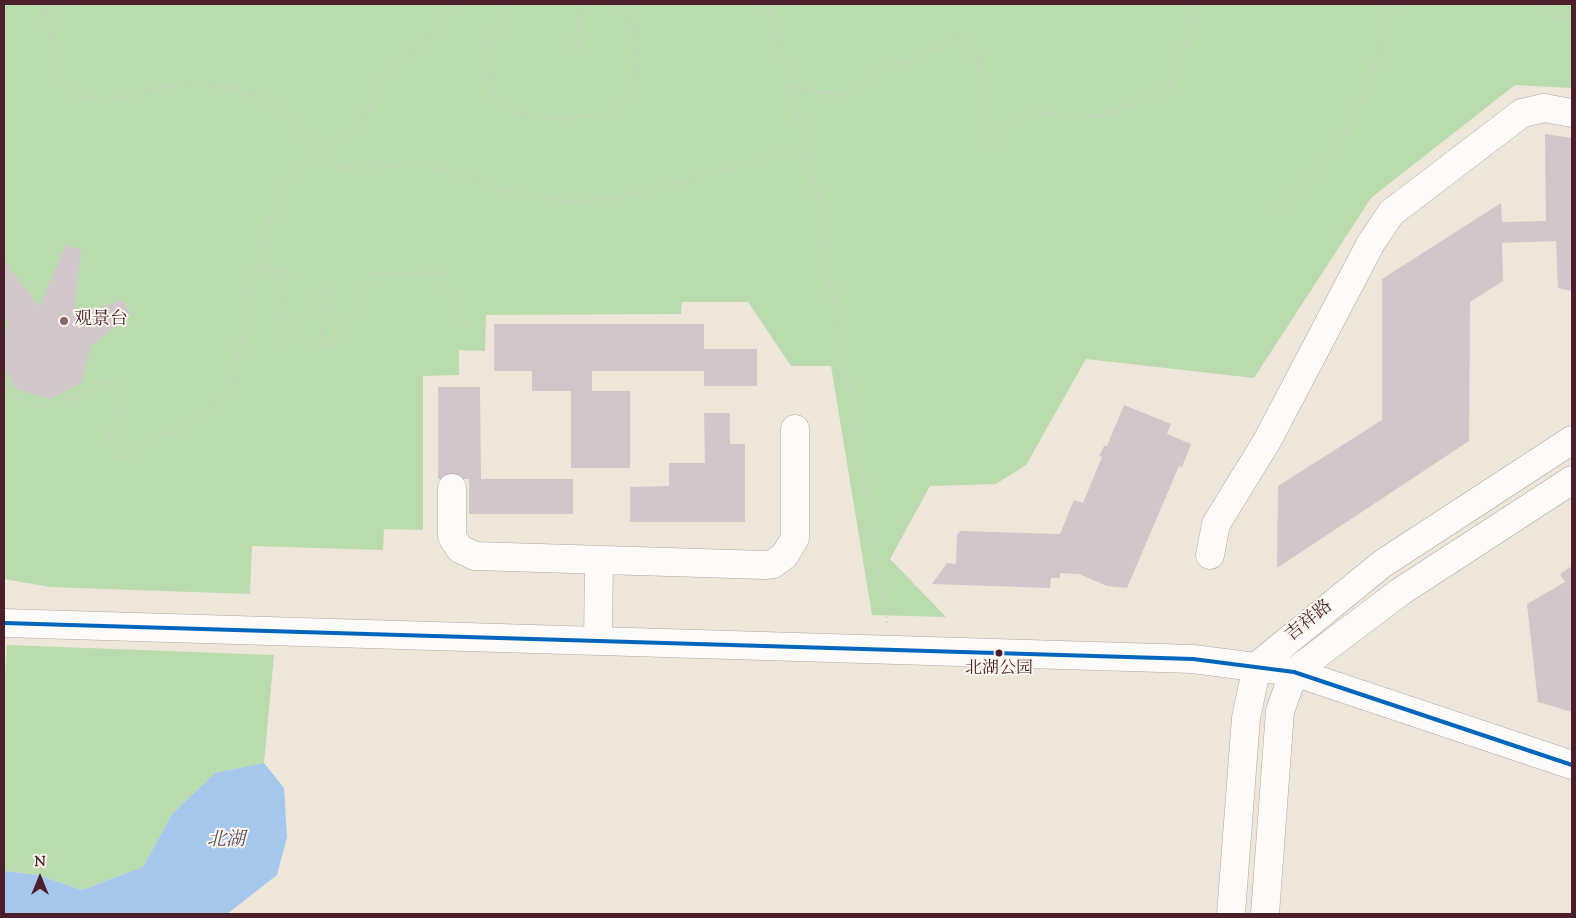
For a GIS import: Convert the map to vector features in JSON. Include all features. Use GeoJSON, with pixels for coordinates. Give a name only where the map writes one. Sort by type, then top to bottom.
{"type":"FeatureCollection","features":[{"type":"Feature","properties":{"kind":"street"},"geometry":{"type":"LineString","coordinates":[[1210,555],[1216,524],[1267,441],[1371,243],[1391,213],[1522,114],[1544,108],[1572,113]]}},
{"type":"Feature","properties":{"kind":"street"},"geometry":{"type":"LineString","coordinates":[[452,488],[452,537],[460,549],[466,553],[484,557],[764,565],[779,560],[790,550],[795,538],[795,430]]}},
{"type":"Feature","properties":{"kind":"street","name":"吉祥路"},"geometry":{"type":"LineString","coordinates":[[1257,666],[1382,564],[1572,440]]}},
{"type":"Feature","properties":{"kind":"street","name":"吉祥路"},"geometry":{"type":"LineString","coordinates":[[1265,914],[1280,711],[1294,672],[1400,592],[1572,480]]}},
{"type":"Feature","properties":{"kind":"street"},"geometry":{"type":"LineString","coordinates":[[598,641],[599,561]]}},
{"type":"Feature","properties":{"kind":"street"},"geometry":{"type":"LineString","coordinates":[[4,623],[1193,659],[1294,672],[1572,765]]}},
{"type":"Feature","properties":{"kind":"street"},"geometry":{"type":"LineString","coordinates":[[1231,914],[1246,718],[1257,666]]}},
{"type":"Feature","properties":{"kind":"path"},"geometry":{"type":"LineString","coordinates":[[45,4],[53,58],[64,83],[79,96],[104,100],[126,97],[157,88],[190,85],[226,87],[258,96],[287,115],[318,153],[337,165],[350,169],[421,164],[441,168],[514,193],[570,202],[609,199],[646,191],[806,146]]}},
{"type":"Feature","properties":{"kind":"path"},"geometry":{"type":"LineString","coordinates":[[48,15],[65,4]]}},
{"type":"Feature","properties":{"kind":"path"},"geometry":{"type":"LineString","coordinates":[[4,385],[21,401],[36,406],[53,406],[74,400],[110,381],[127,398],[109,441],[125,460],[169,432],[176,433],[229,392],[236,376],[249,294],[271,217],[280,195],[295,172],[318,153],[360,127],[366,117],[372,94],[383,77],[433,34],[455,4]]}},
{"type":"Feature","properties":{"kind":"path"},"geometry":{"type":"LineString","coordinates":[[508,4],[485,54],[493,95],[514,113],[564,119],[608,114],[636,88],[636,36],[621,4]]}},
{"type":"Feature","properties":{"kind":"path"},"geometry":{"type":"LineString","coordinates":[[576,52],[579,12],[588,4]]}},
{"type":"Feature","properties":{"kind":"path"},"geometry":{"type":"LineString","coordinates":[[767,4],[792,86],[806,146],[892,649]]}},
{"type":"Feature","properties":{"kind":"path"},"geometry":{"type":"LineString","coordinates":[[768,9],[787,4]]}},
{"type":"Feature","properties":{"kind":"path"},"geometry":{"type":"LineString","coordinates":[[792,86],[842,97],[884,69],[959,37],[976,52],[981,91],[978,135],[992,144],[1010,125],[1034,113],[1101,116],[1166,92],[1200,4]]}},
{"type":"Feature","properties":{"kind":"path"},"geometry":{"type":"LineString","coordinates":[[1276,213],[1334,154],[1370,87],[1393,4]]}},
{"type":"Feature","properties":{"kind":"path"},"geometry":{"type":"LineString","coordinates":[[1541,4],[1555,16],[1572,18]]}},
{"type":"Feature","properties":{"kind":"path"},"geometry":{"type":"LineString","coordinates":[[258,266],[287,273],[277,340],[285,343],[326,285],[331,287],[320,344],[331,347],[375,274],[438,273],[467,328]]}},
{"type":"Feature","properties":{"kind":"path"},"geometry":{"type":"LineString","coordinates":[[67,390],[74,400]]}},
{"type":"Feature","properties":{"kind":"green space","name":"北湖公园"},"geometry":{"type":"Polygon","coordinates":[[[4,4],[1572,4],[1572,88],[1515,85],[1371,198],[1254,378],[1086,359],[1026,465],[996,484],[930,486],[890,559],[946,617],[872,615],[831,366],[791,366],[748,302],[682,302],[681,314],[486,315],[485,351],[459,350],[459,375],[423,376],[423,530],[384,529],[383,550],[252,546],[250,594],[50,587],[4,579],[4,4]]]}},
{"type":"Feature","properties":{"kind":"green space"},"geometry":{"type":"Polygon","coordinates":[[[7,645],[274,655],[264,763],[215,773],[172,814],[143,867],[82,890],[38,875],[4,871],[4,692],[7,645]]]}},
{"type":"Feature","properties":{"kind":"water","name":"北湖"},"geometry":{"type":"Polygon","coordinates":[[[264,763],[284,788],[287,837],[277,875],[227,914],[4,914],[4,871],[38,875],[82,890],[143,867],[172,814],[215,773],[264,763]]]}},
{"type":"Feature","properties":{"kind":"building"},"geometry":{"type":"Polygon","coordinates":[[[1545,134],[1572,138],[1572,291],[1558,288],[1556,241],[1502,243],[1503,281],[1470,302],[1469,441],[1277,568],[1278,486],[1382,420],[1382,279],[1501,203],[1502,222],[1546,221],[1545,134]]]}},
{"type":"Feature","properties":{"kind":"building","name":"观景台"},"geometry":{"type":"Polygon","coordinates":[[[66,245],[81,249],[73,317],[122,300],[130,314],[90,347],[82,382],[50,399],[16,389],[4,368],[4,340],[8,324],[4,314],[4,261],[39,307],[66,245]]]}},
{"type":"Feature","properties":{"kind":"building"},"geometry":{"type":"Polygon","coordinates":[[[494,324],[704,324],[704,349],[757,349],[757,386],[704,386],[704,371],[592,371],[592,391],[630,391],[630,468],[571,468],[571,391],[532,391],[532,371],[494,371],[494,324]]]}},
{"type":"Feature","properties":{"kind":"building"},"geometry":{"type":"Polygon","coordinates":[[[438,387],[480,387],[481,479],[573,479],[573,514],[469,514],[469,479],[438,479],[438,387]]]}},
{"type":"Feature","properties":{"kind":"building"},"geometry":{"type":"Polygon","coordinates":[[[1124,405],[1171,424],[1167,434],[1191,444],[1182,467],[1179,466],[1127,588],[1107,586],[1079,574],[1060,573],[1060,578],[1051,578],[1050,588],[932,584],[947,563],[956,564],[957,535],[960,531],[1060,534],[1074,500],[1083,503],[1102,457],[1099,456],[1104,446],[1107,446],[1124,405]]]}},
{"type":"Feature","properties":{"kind":"building"},"geometry":{"type":"Polygon","coordinates":[[[704,413],[730,413],[730,444],[745,444],[745,522],[630,522],[630,487],[669,486],[669,463],[705,463],[704,413]]]}},
{"type":"Feature","properties":{"kind":"building"},"geometry":{"type":"Polygon","coordinates":[[[1572,566],[1572,712],[1538,702],[1527,604],[1565,582],[1560,574],[1572,566]]]}},
{"type":"Feature","properties":{"kind":"transit line"},"geometry":{"type":"LineString","coordinates":[[4,623],[1193,659],[1294,672],[1572,765]]}},
{"type":"Feature","properties":{"kind":"place","name":"观景台"},"geometry":{"type":"Point","coordinates":[64,321]}},
{"type":"Feature","properties":{"kind":"place","name":"北湖公园"},"geometry":{"type":"Point","coordinates":[999,653]}}]}
